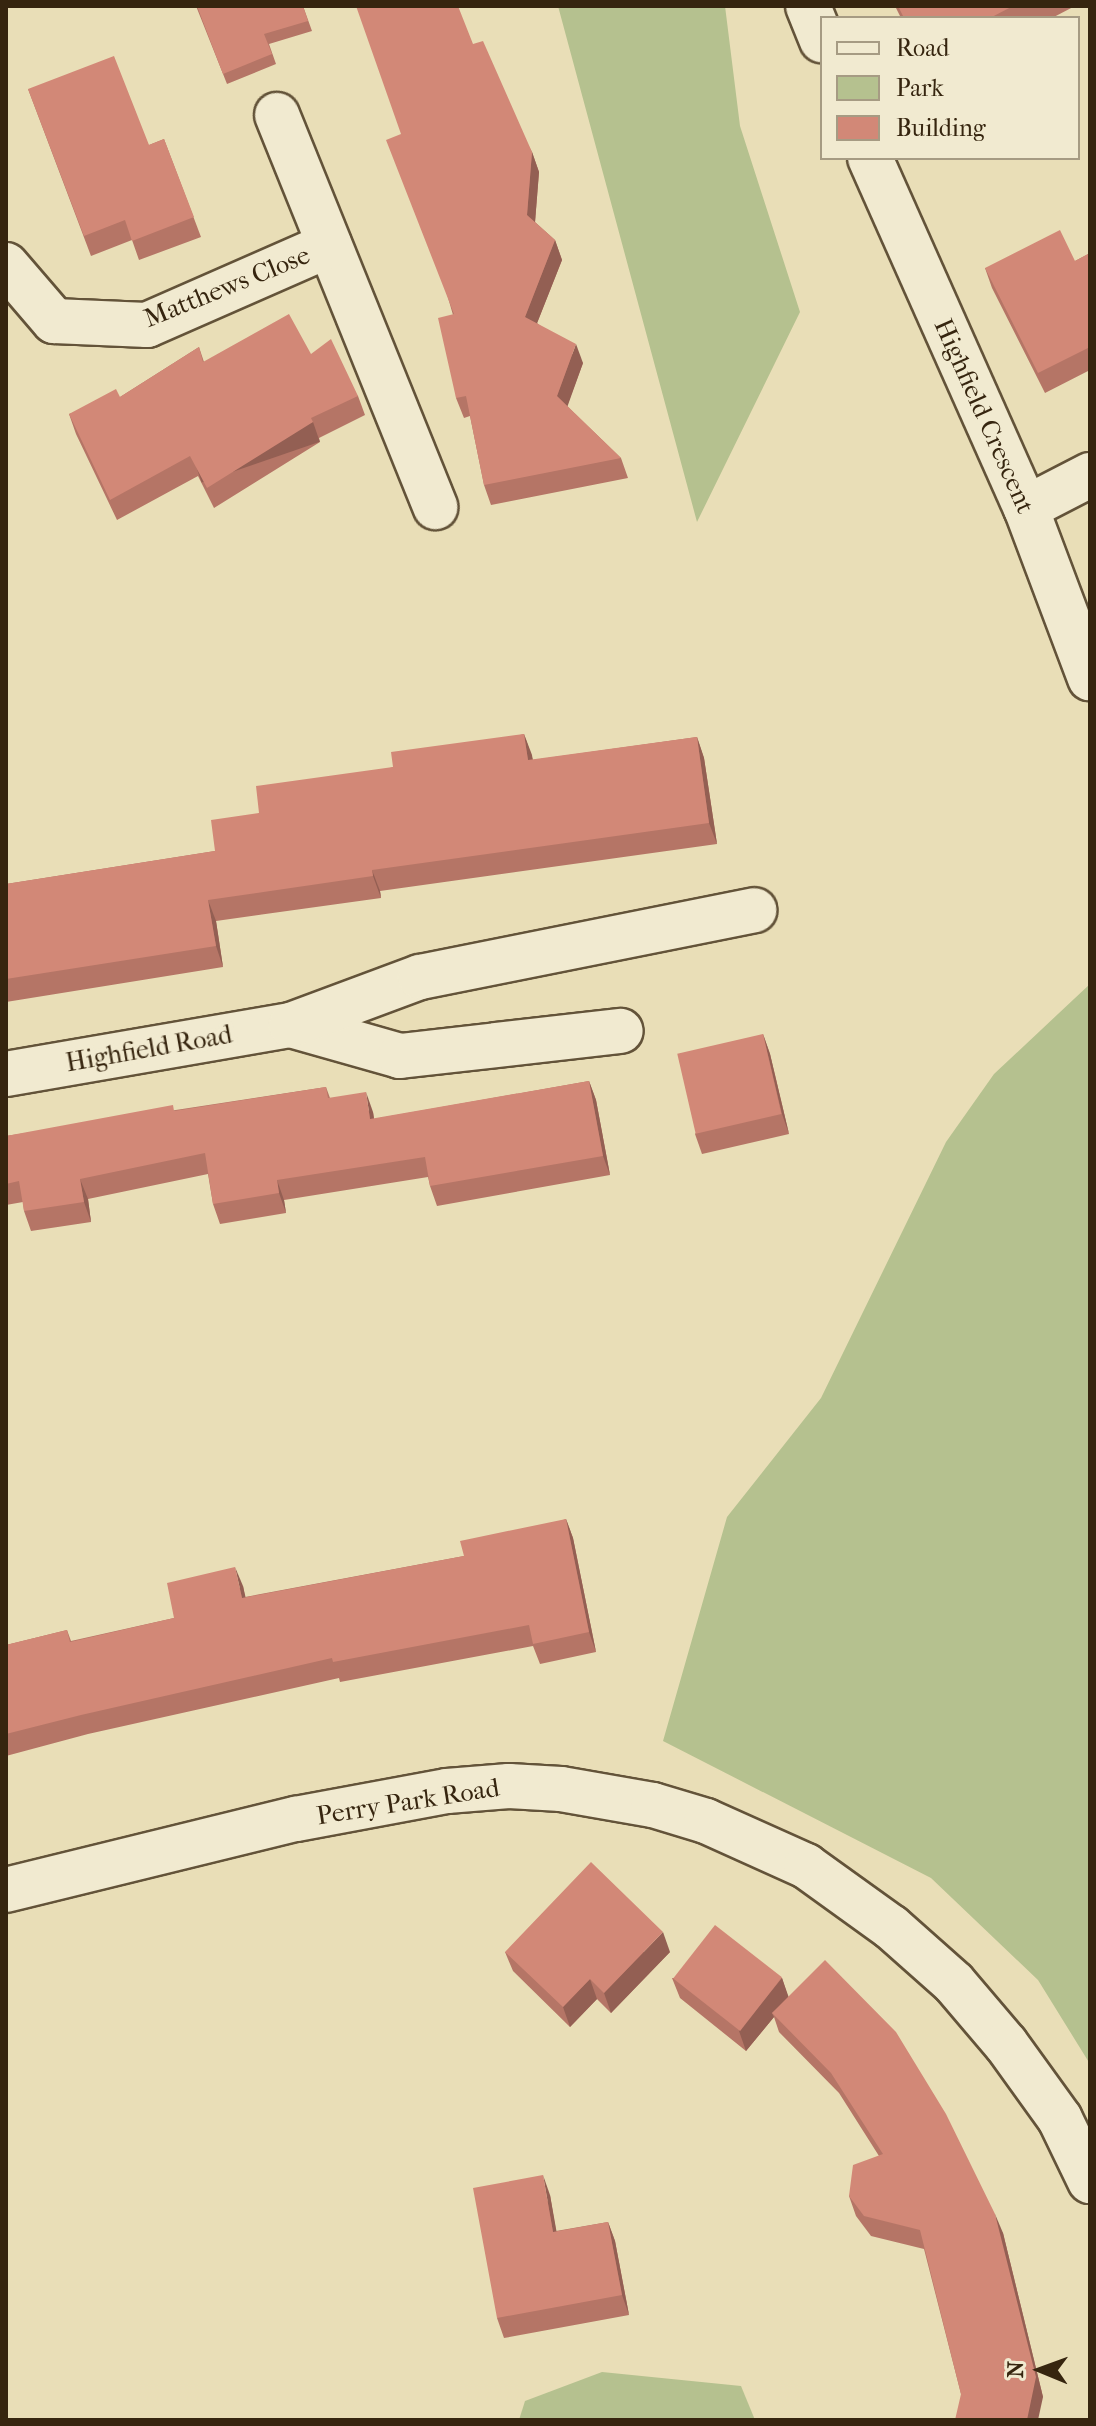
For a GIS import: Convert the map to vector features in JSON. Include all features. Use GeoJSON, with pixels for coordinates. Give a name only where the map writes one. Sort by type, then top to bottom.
{"type":"FeatureCollection","features":[{"type":"Feature","properties":{"kind":"street"},"geometry":{"type":"LineString","coordinates":[[808,6],[820,35]]}},
{"type":"Feature","properties":{"kind":"street","name":"Matthews Close"},"geometry":{"type":"LineString","coordinates":[[277,115],[435,507]]}},
{"type":"Feature","properties":{"kind":"street","name":"Highfield Crescent"},"geometry":{"type":"LineString","coordinates":[[871,160],[1026,508],[1090,678]]}},
{"type":"Feature","properties":{"kind":"street","name":"Matthews Close"},"geometry":{"type":"LineString","coordinates":[[6,265],[54,321],[147,325],[329,245]]}},
{"type":"Feature","properties":{"kind":"street"},"geometry":{"type":"LineString","coordinates":[[1026,508],[1090,475]]}},
{"type":"Feature","properties":{"kind":"street"},"geometry":{"type":"LineString","coordinates":[[291,1025],[420,977],[754,910]]}},
{"type":"Feature","properties":{"kind":"street"},"geometry":{"type":"LineString","coordinates":[[291,1025],[400,1056],[621,1031]]}},
{"type":"Feature","properties":{"kind":"street","name":"Highfield Road"},"geometry":{"type":"LineString","coordinates":[[6,1074],[291,1025]]}},
{"type":"Feature","properties":{"kind":"street","name":"Perry Park Road"},"geometry":{"type":"LineString","coordinates":[[6,1890],[296,1819],[447,1791],[509,1786],[561,1789],[653,1805],[706,1821],[806,1866],[891,1927],[954,1983],[1006,2044],[1060,2119],[1090,2181]]}},
{"type":"Feature","properties":{"kind":"green space"},"geometry":{"type":"Polygon","coordinates":[[[558,6],[725,6],[740,126],[800,312],[697,522],[558,6]]]}},
{"type":"Feature","properties":{"kind":"green space"},"geometry":{"type":"Polygon","coordinates":[[[1090,984],[1090,2064],[1038,1980],[931,1878],[663,1741],[727,1517],[821,1398],[946,1142],[994,1074],[1090,984]]]}},
{"type":"Feature","properties":{"kind":"green space"},"geometry":{"type":"Polygon","coordinates":[[[602,2372],[741,2386],[755,2420],[519,2420],[525,2401],[602,2372]]]}},
{"type":"Feature","properties":{"kind":"building"},"geometry":{"type":"Polygon","coordinates":[[[197,6],[303,6],[308,21],[264,34],[272,54],[223,74],[197,6]]]}},
{"type":"Feature","properties":{"kind":"building"},"geometry":{"type":"Polygon","coordinates":[[[356,6],[458,6],[473,44],[483,41],[532,152],[527,215],[555,240],[525,317],[576,344],[557,396],[621,458],[484,485],[466,396],[456,398],[438,318],[454,314],[386,140],[401,134],[356,6]]]}},
{"type":"Feature","properties":{"kind":"building"},"geometry":{"type":"Polygon","coordinates":[[[898,6],[1013,6],[994,16],[903,16],[898,6]]]}},
{"type":"Feature","properties":{"kind":"building"},"geometry":{"type":"Polygon","coordinates":[[[114,56],[149,145],[164,139],[194,217],[132,241],[125,220],[84,236],[28,89],[114,56]]]}},
{"type":"Feature","properties":{"kind":"building"},"geometry":{"type":"Polygon","coordinates":[[[1060,230],[1075,261],[1090,253],[1090,347],[1038,373],[985,268],[1060,230]]]}},
{"type":"Feature","properties":{"kind":"building"},"geometry":{"type":"Polygon","coordinates":[[[289,314],[311,354],[331,339],[358,396],[311,418],[313,422],[207,488],[190,456],[110,500],[69,414],[116,389],[120,397],[199,347],[203,362],[289,314]]]}},
{"type":"Feature","properties":{"kind":"building"},"geometry":{"type":"Polygon","coordinates":[[[524,734],[528,760],[697,737],[709,823],[372,870],[373,876],[208,900],[216,946],[6,979],[6,884],[215,851],[211,820],[259,813],[256,786],[393,767],[391,752],[524,734]]]}},
{"type":"Feature","properties":{"kind":"building"},"geometry":{"type":"Polygon","coordinates":[[[763,1034],[781,1114],[696,1134],[677,1054],[763,1034]]]}},
{"type":"Feature","properties":{"kind":"building"},"geometry":{"type":"Polygon","coordinates":[[[589,1081],[603,1156],[430,1186],[425,1157],[277,1180],[279,1193],[213,1204],[205,1153],[80,1179],[84,1202],[24,1211],[19,1181],[6,1184],[6,1136],[173,1105],[174,1111],[326,1087],[328,1098],[366,1092],[370,1119],[589,1081]]]}},
{"type":"Feature","properties":{"kind":"building"},"geometry":{"type":"Polygon","coordinates":[[[566,1519],[589,1632],[533,1644],[529,1625],[333,1662],[332,1658],[6,1734],[6,1645],[67,1630],[70,1642],[174,1618],[167,1583],[235,1567],[242,1598],[464,1556],[460,1541],[566,1519]]]}},
{"type":"Feature","properties":{"kind":"building"},"geometry":{"type":"Polygon","coordinates":[[[591,1862],[663,1932],[604,1993],[590,1979],[563,2007],[505,1952],[591,1862]]]}},
{"type":"Feature","properties":{"kind":"building"},"geometry":{"type":"Polygon","coordinates":[[[715,1925],[782,1977],[740,2031],[673,1979],[715,1925]]]}},
{"type":"Feature","properties":{"kind":"building"},"geometry":{"type":"Polygon","coordinates":[[[825,1960],[896,2032],[946,2114],[995,2214],[1036,2377],[1027,2420],[955,2420],[961,2394],[920,2230],[864,2216],[849,2196],[853,2165],[883,2154],[831,2073],[772,2013],[825,1960]]]}},
{"type":"Feature","properties":{"kind":"building"},"geometry":{"type":"Polygon","coordinates":[[[543,2175],[553,2232],[608,2222],[622,2295],[497,2318],[473,2188],[543,2175]]]}}]}
